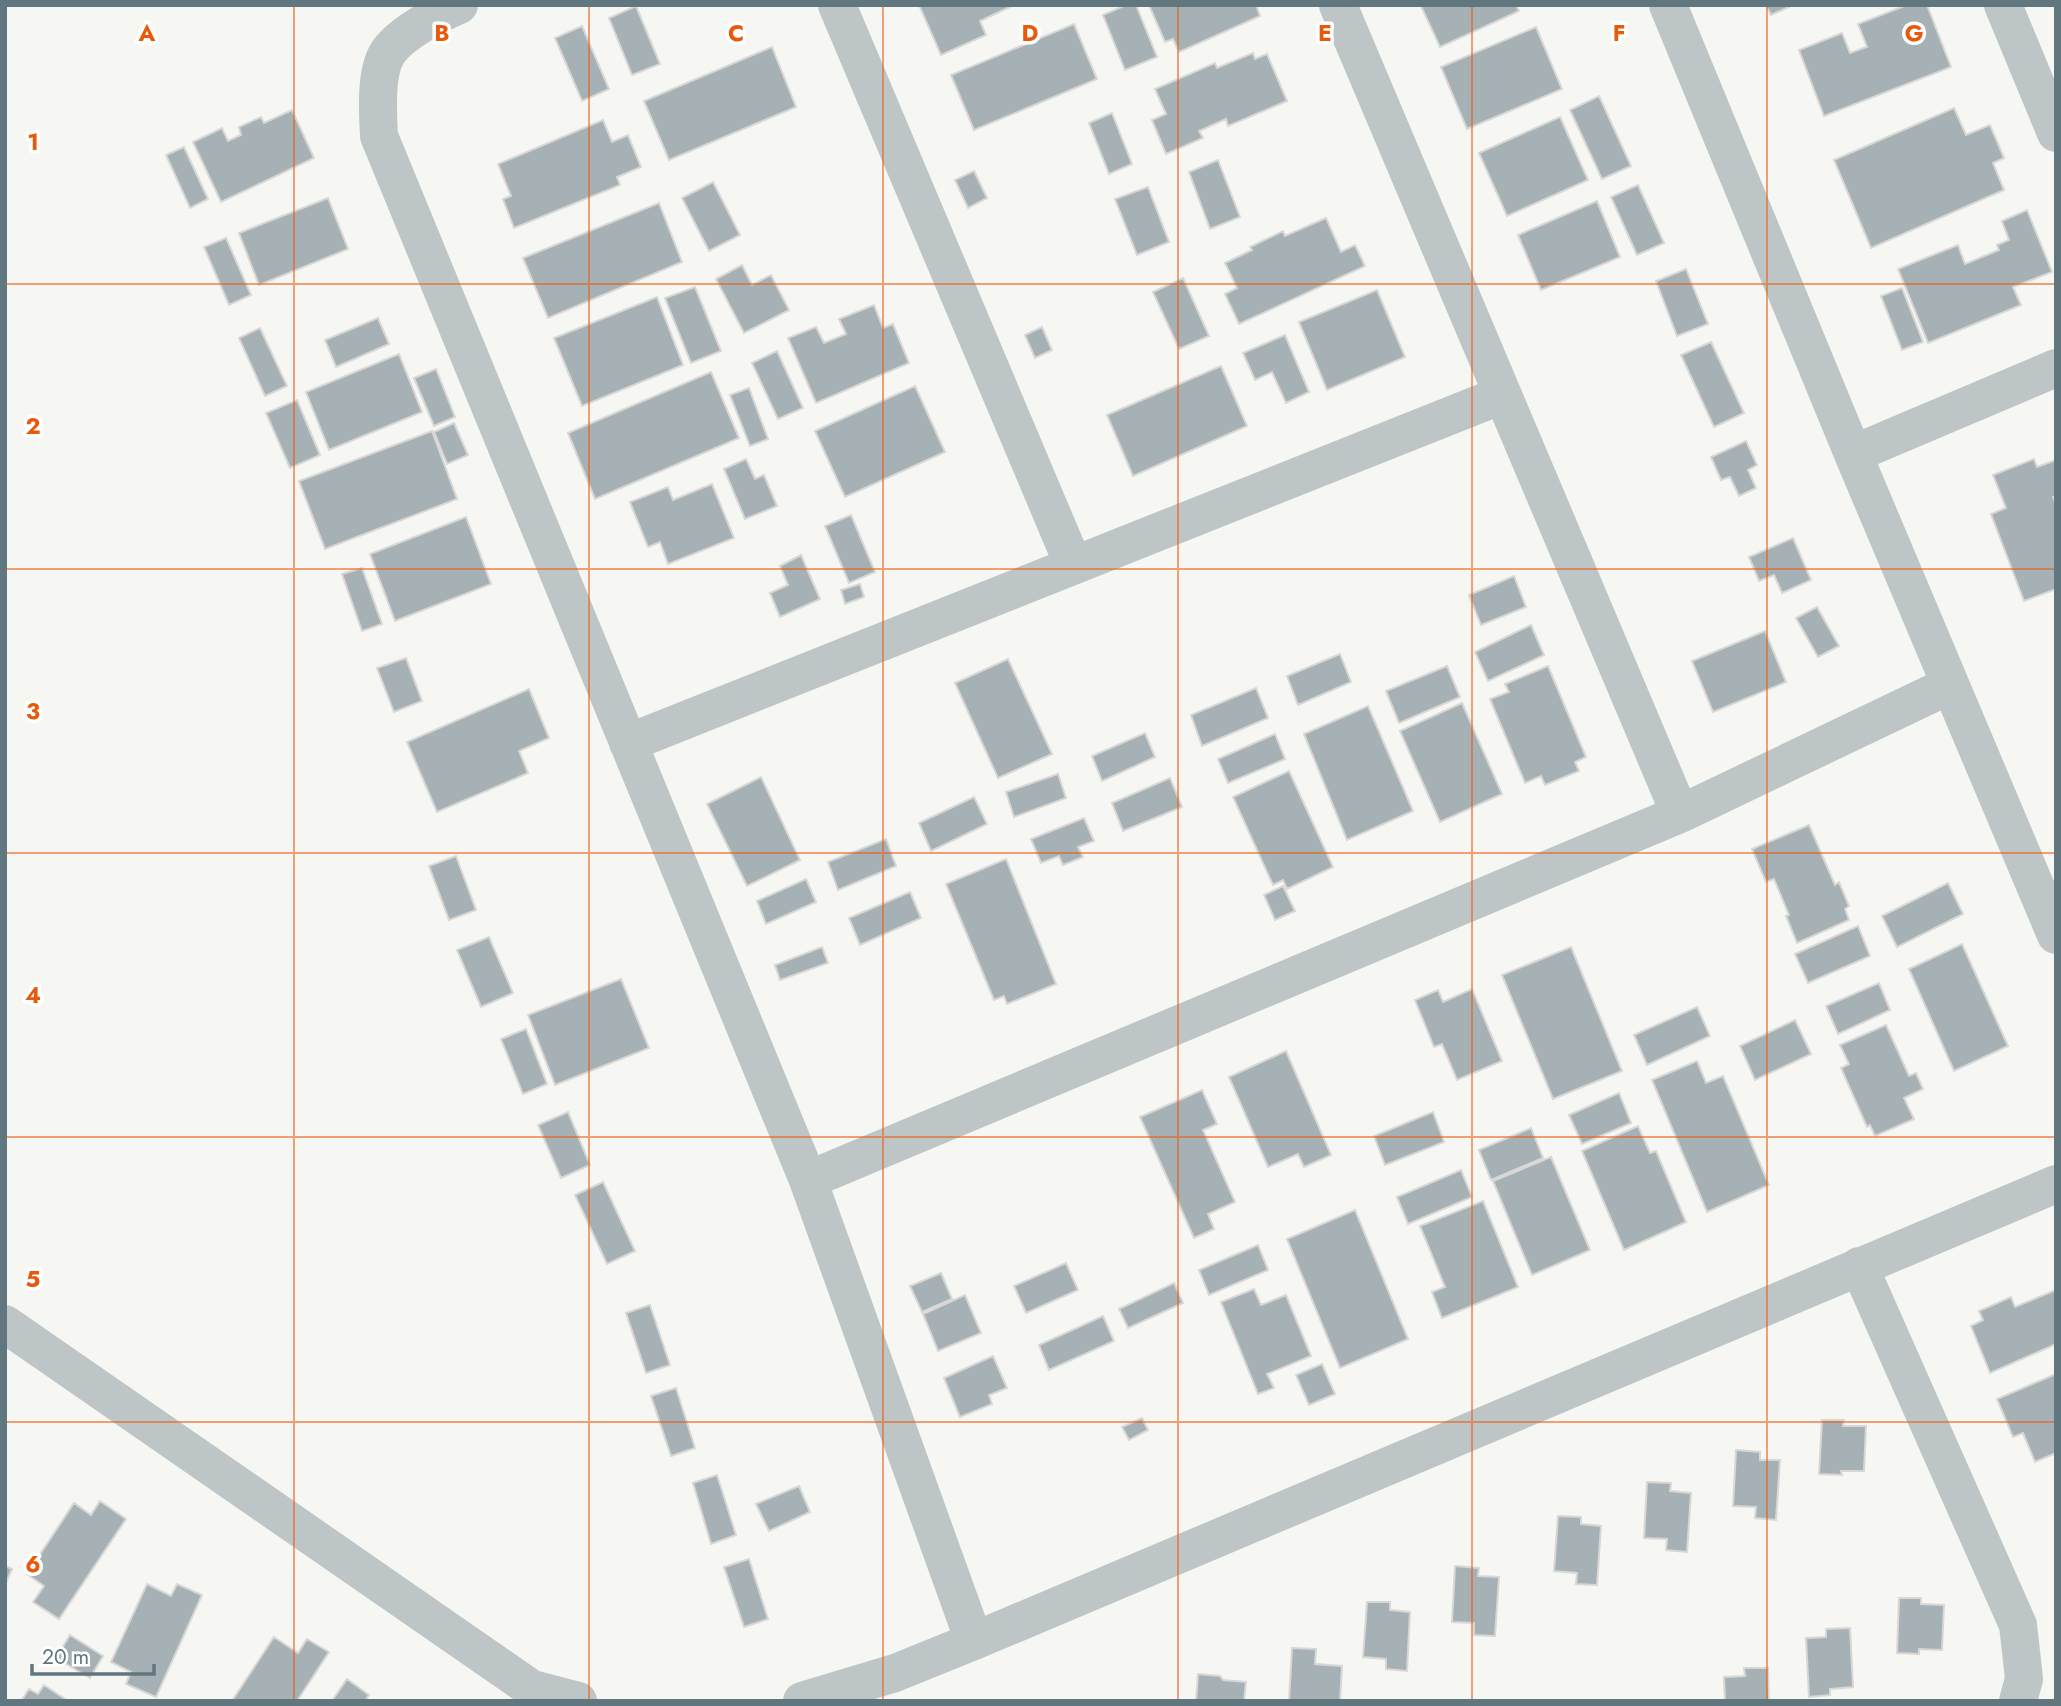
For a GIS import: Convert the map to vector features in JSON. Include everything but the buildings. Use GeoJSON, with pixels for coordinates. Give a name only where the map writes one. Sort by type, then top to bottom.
{"type":"FeatureCollection","features":[{"type":"Feature","properties":{"kind":"street"},"geometry":{"type":"LineString","coordinates":[[459,5],[416,26],[387,54],[377,93],[379,135],[808,1180],[974,1641]]}},
{"type":"Feature","properties":{"kind":"street"},"geometry":{"type":"LineString","coordinates":[[837,5],[1073,565]]}},
{"type":"Feature","properties":{"kind":"street"},"geometry":{"type":"LineString","coordinates":[[1338,5],[1680,814]]}},
{"type":"Feature","properties":{"kind":"street"},"geometry":{"type":"LineString","coordinates":[[1668,5],[1950,685],[2043,874],[2056,935]]}},
{"type":"Feature","properties":{"kind":"street"},"geometry":{"type":"LineString","coordinates":[[2003,5],[2056,133]]}},
{"type":"Feature","properties":{"kind":"street"},"geometry":{"type":"LineString","coordinates":[[1853,454],[2056,368]]}},
{"type":"Feature","properties":{"kind":"street"},"geometry":{"type":"LineString","coordinates":[[628,743],[1502,395]]}},
{"type":"Feature","properties":{"kind":"street"},"geometry":{"type":"LineString","coordinates":[[808,1180],[1680,814],[1950,685]]}},
{"type":"Feature","properties":{"kind":"street"},"geometry":{"type":"LineString","coordinates":[[803,1701],[900,1687],[974,1641],[2056,1184]]}},
{"type":"Feature","properties":{"kind":"street"},"geometry":{"type":"LineString","coordinates":[[1858,1266],[2018,1625],[2024,1679],[2018,1701]]}},
{"type":"Feature","properties":{"kind":"street"},"geometry":{"type":"LineString","coordinates":[[5,1324],[528,1695],[578,1701]]}}]}
